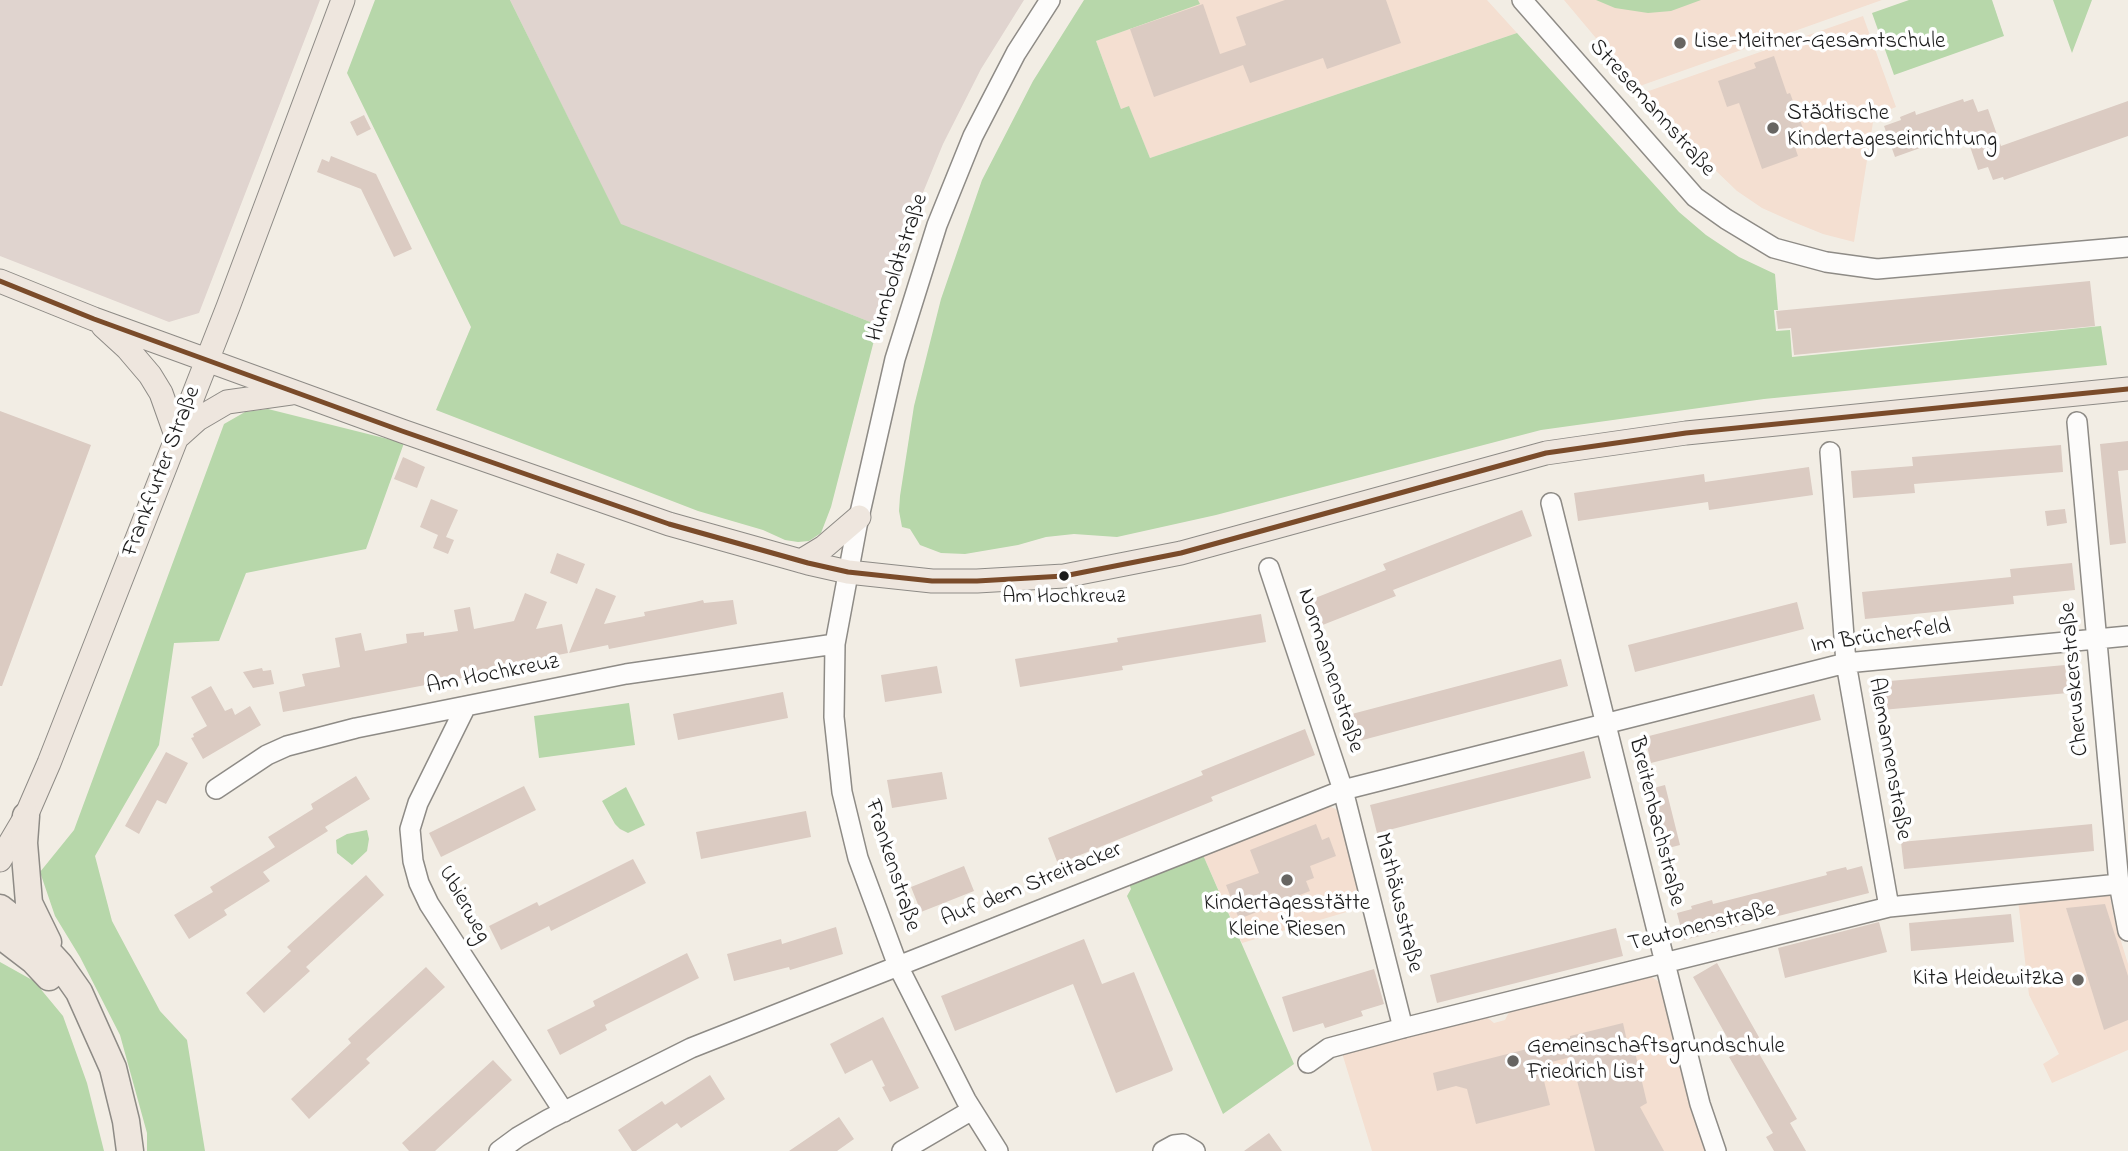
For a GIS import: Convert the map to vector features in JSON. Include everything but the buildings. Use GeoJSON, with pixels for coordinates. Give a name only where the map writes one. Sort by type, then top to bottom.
{"type":"FeatureCollection","features":[{"type":"Feature","properties":{"kind":"highway"},"geometry":{"type":"LineString","coordinates":[[26,816],[24,843],[29,903],[60,965]]}},
{"type":"Feature","properties":{"kind":"highway"},"geometry":{"type":"LineString","coordinates":[[0,908],[28,930],[60,965],[79,992],[113,1068],[124,1111],[130,1151]]}},
{"type":"Feature","properties":{"kind":"highway"},"geometry":{"type":"LineString","coordinates":[[0,935],[34,961],[59,988],[78,1020],[88,1042],[111,1114],[116,1151]]}},
{"type":"Feature","properties":{"kind":"highway"},"geometry":{"type":"LineString","coordinates":[[0,951],[15,953],[34,961]]}},
{"type":"Feature","properties":{"kind":"main road","name":"Frankfurter Straße"},"geometry":{"type":"LineString","coordinates":[[0,860],[26,816],[49,762],[208,359],[344,0]]}},
{"type":"Feature","properties":{"kind":"main road"},"geometry":{"type":"LineString","coordinates":[[0,281],[94,319],[669,524],[848,572],[932,581],[1064,576],[1181,553],[1546,453],[1686,433],[2128,389]]}},
{"type":"Feature","properties":{"kind":"main road"},"geometry":{"type":"LineString","coordinates":[[94,319],[127,348],[150,375],[162,393],[177,438],[198,419],[227,402],[296,392]]}},
{"type":"Feature","properties":{"kind":"main road"},"geometry":{"type":"LineString","coordinates":[[801,561],[824,547],[859,517]]}},
{"type":"Feature","properties":{"kind":"street","name":"Humboldtstraße"},"geometry":{"type":"LineString","coordinates":[[848,572],[895,359],[937,225],[973,136],[1016,53],[1050,0]]}},
{"type":"Feature","properties":{"kind":"street","name":"Stresemannstraße"},"geometry":{"type":"LineString","coordinates":[[1521,0],[1695,197],[1774,248],[1826,262],[1877,269],[2128,247]]}},
{"type":"Feature","properties":{"kind":"street","name":"Cheruskerstraße"},"geometry":{"type":"LineString","coordinates":[[2077,422],[2119,884],[2128,931]]}},
{"type":"Feature","properties":{"kind":"street","name":"Alemannenstraße"},"geometry":{"type":"LineString","coordinates":[[1830,452],[1846,663],[1889,907]]}},
{"type":"Feature","properties":{"kind":"street","name":"Breitenbachstraße"},"geometry":{"type":"LineString","coordinates":[[1551,503],[1700,1104],[1716,1151]]}},
{"type":"Feature","properties":{"kind":"street","name":"Normannenstraße"},"geometry":{"type":"LineString","coordinates":[[1269,568],[1343,790]]}},
{"type":"Feature","properties":{"kind":"street","name":"Frankenstraße"},"geometry":{"type":"LineString","coordinates":[[848,572],[835,644],[834,717],[842,792],[858,858],[898,965],[946,1062],[998,1151]]}},
{"type":"Feature","properties":{"kind":"street","name":"Im Brücherfeld"},"geometry":{"type":"LineString","coordinates":[[1604,723],[1846,663],[2128,636]]}},
{"type":"Feature","properties":{"kind":"street","name":"Am Hochkreuz"},"geometry":{"type":"LineString","coordinates":[[216,789],[267,755],[287,746],[356,728],[626,674],[835,644]]}},
{"type":"Feature","properties":{"kind":"street","name":"Ubierweg"},"geometry":{"type":"LineString","coordinates":[[466,706],[418,803],[410,829],[413,861],[429,904],[564,1112]]}},
{"type":"Feature","properties":{"kind":"street","name":"Auf dem Streitacker"},"geometry":{"type":"LineString","coordinates":[[499,1151],[517,1136],[691,1048],[1343,790],[1604,723]]}},
{"type":"Feature","properties":{"kind":"street","name":"Mathäusstraße"},"geometry":{"type":"LineString","coordinates":[[1343,790],[1403,1028]]}},
{"type":"Feature","properties":{"kind":"street","name":"Teutonenstraße"},"geometry":{"type":"LineString","coordinates":[[1308,1063],[1329,1048],[1403,1028],[1889,907],[2119,884]]}},
{"type":"Feature","properties":{"kind":"street"},"geometry":{"type":"LineString","coordinates":[[902,1151],[972,1110]]}},
{"type":"Feature","properties":{"kind":"street"},"geometry":{"type":"LineString","coordinates":[[1163,1151],[1183,1144],[1195,1151]]}},
{"type":"Feature","properties":{"kind":"shaded area"},"geometry":{"type":"Polygon","coordinates":[[[0,0],[320,0],[199,313],[169,322],[0,256],[0,0]]]}},
{"type":"Feature","properties":{"kind":"shaded area"},"geometry":{"type":"Polygon","coordinates":[[[510,0],[1024,0],[981,69],[943,144],[910,224],[878,325],[621,225],[510,0]]]}},
{"type":"Feature","properties":{"kind":"shaded area"},"geometry":{"type":"Polygon","coordinates":[[[1198,0],[1487,0],[1517,33],[1150,158],[1129,107],[1121,109],[1096,41],[1199,4],[1198,0]]]}},
{"type":"Feature","properties":{"kind":"shaded area","name":"Lise-Meitner-Gesamtschule"},"geometry":{"type":"Polygon","coordinates":[[[1564,0],[1882,0],[1637,87],[1564,0]]]}},
{"type":"Feature","properties":{"kind":"shaded area","name":"Städtische Kindertageseinrichtung"},"geometry":{"type":"Polygon","coordinates":[[[1863,16],[1896,107],[1874,116],[1854,242],[1823,234],[1791,221],[1762,208],[1737,191],[1643,93],[1863,16]]]}},
{"type":"Feature","properties":{"kind":"shaded area","name":"Kindertagesstätte Kleine Riesen"},"geometry":{"type":"Polygon","coordinates":[[[1327,805],[1344,813],[1367,906],[1242,943],[1203,855],[1327,805]]]}},
{"type":"Feature","properties":{"kind":"shaded area","name":"Kita Heidewitzka"},"geometry":{"type":"Polygon","coordinates":[[[2105,893],[2110,896],[2128,964],[2128,1050],[2052,1083],[2043,1064],[2059,1054],[2029,995],[2018,900],[2105,893]]]}},
{"type":"Feature","properties":{"kind":"shaded area","name":"Gemeinschaftsgrundschule Friedrich List"},"geometry":{"type":"Polygon","coordinates":[[[1647,974],[1661,983],[1705,1151],[1372,1151],[1342,1053],[1483,1017],[1494,1023],[1505,1020],[1509,1012],[1515,1009],[1647,974]]]}},
{"type":"Feature","properties":{"kind":"green space"},"geometry":{"type":"Polygon","coordinates":[[[375,0],[510,0],[621,224],[878,325],[831,507],[821,533],[809,541],[785,540],[763,530],[698,511],[436,410],[471,327],[347,73],[375,0]]]}},
{"type":"Feature","properties":{"kind":"green space"},"geometry":{"type":"Polygon","coordinates":[[[1084,0],[1198,0],[1200,4],[1096,41],[1121,109],[1129,106],[1150,158],[1517,33],[1679,212],[1706,235],[1739,257],[1775,274],[1778,310],[1774,310],[1776,331],[1790,330],[1792,357],[2101,326],[2107,365],[1764,399],[1541,430],[1216,515],[1117,537],[1074,534],[1046,537],[965,554],[941,553],[920,545],[910,529],[902,527],[899,511],[914,406],[941,299],[982,180],[1033,81],[1084,0]]]}},
{"type":"Feature","properties":{"kind":"green space"},"geometry":{"type":"Polygon","coordinates":[[[1596,0],[1701,0],[1671,11],[1648,13],[1615,8],[1596,0]]]}},
{"type":"Feature","properties":{"kind":"green space"},"geometry":{"type":"Polygon","coordinates":[[[1909,0],[1992,0],[2004,36],[1894,75],[1872,13],[1909,0]]]}},
{"type":"Feature","properties":{"kind":"green space"},"geometry":{"type":"Polygon","coordinates":[[[2053,0],[2092,0],[2072,53],[2053,0]]]}},
{"type":"Feature","properties":{"kind":"green space"},"geometry":{"type":"Polygon","coordinates":[[[268,409],[404,443],[366,549],[246,573],[219,641],[174,643],[159,745],[95,856],[112,921],[160,1011],[187,1040],[205,1151],[147,1151],[147,1133],[120,1035],[80,957],[55,916],[40,872],[74,830],[224,424],[245,412],[268,409]]]}},
{"type":"Feature","properties":{"kind":"green space"},"geometry":{"type":"Polygon","coordinates":[[[629,703],[635,745],[539,758],[534,716],[629,703]]]}},
{"type":"Feature","properties":{"kind":"green space"},"geometry":{"type":"Polygon","coordinates":[[[626,787],[645,825],[628,833],[615,824],[602,801],[626,787]]]}},
{"type":"Feature","properties":{"kind":"green space"},"geometry":{"type":"Polygon","coordinates":[[[367,830],[367,851],[352,865],[337,853],[336,840],[347,834],[367,830]]]}},
{"type":"Feature","properties":{"kind":"green space"},"geometry":{"type":"Polygon","coordinates":[[[1203,855],[1294,1064],[1223,1114],[1127,896],[1131,889],[1129,884],[1203,855]]]}},
{"type":"Feature","properties":{"kind":"green space"},"geometry":{"type":"Polygon","coordinates":[[[0,962],[34,981],[63,1016],[87,1083],[104,1151],[0,1151],[0,962]]]}},
{"type":"Feature","properties":{"kind":"transit line"},"geometry":{"type":"LineString","coordinates":[[0,281],[94,319],[402,431],[669,524],[848,572],[932,581],[1064,576],[1181,553],[1546,453],[1686,433],[2128,389]]}},
{"type":"Feature","properties":{"kind":"place","name":"Lise-Meitner-Gesamtschule"},"geometry":{"type":"Point","coordinates":[1680,43]}},
{"type":"Feature","properties":{"kind":"place","name":"Städtische Kindertageseinrichtung"},"geometry":{"type":"Point","coordinates":[1773,128]}},
{"type":"Feature","properties":{"kind":"place","name":"Am Hochkreuz"},"geometry":{"type":"Point","coordinates":[1064,576]}},
{"type":"Feature","properties":{"kind":"place","name":"Kindertagesstätte Kleine Riesen"},"geometry":{"type":"Point","coordinates":[1287,880]}},
{"type":"Feature","properties":{"kind":"place","name":"Kita Heidewitzka"},"geometry":{"type":"Point","coordinates":[2078,980]}},
{"type":"Feature","properties":{"kind":"place","name":"Gemeinschaftsgrundschule Friedrich List"},"geometry":{"type":"Point","coordinates":[1513,1061]}}]}
